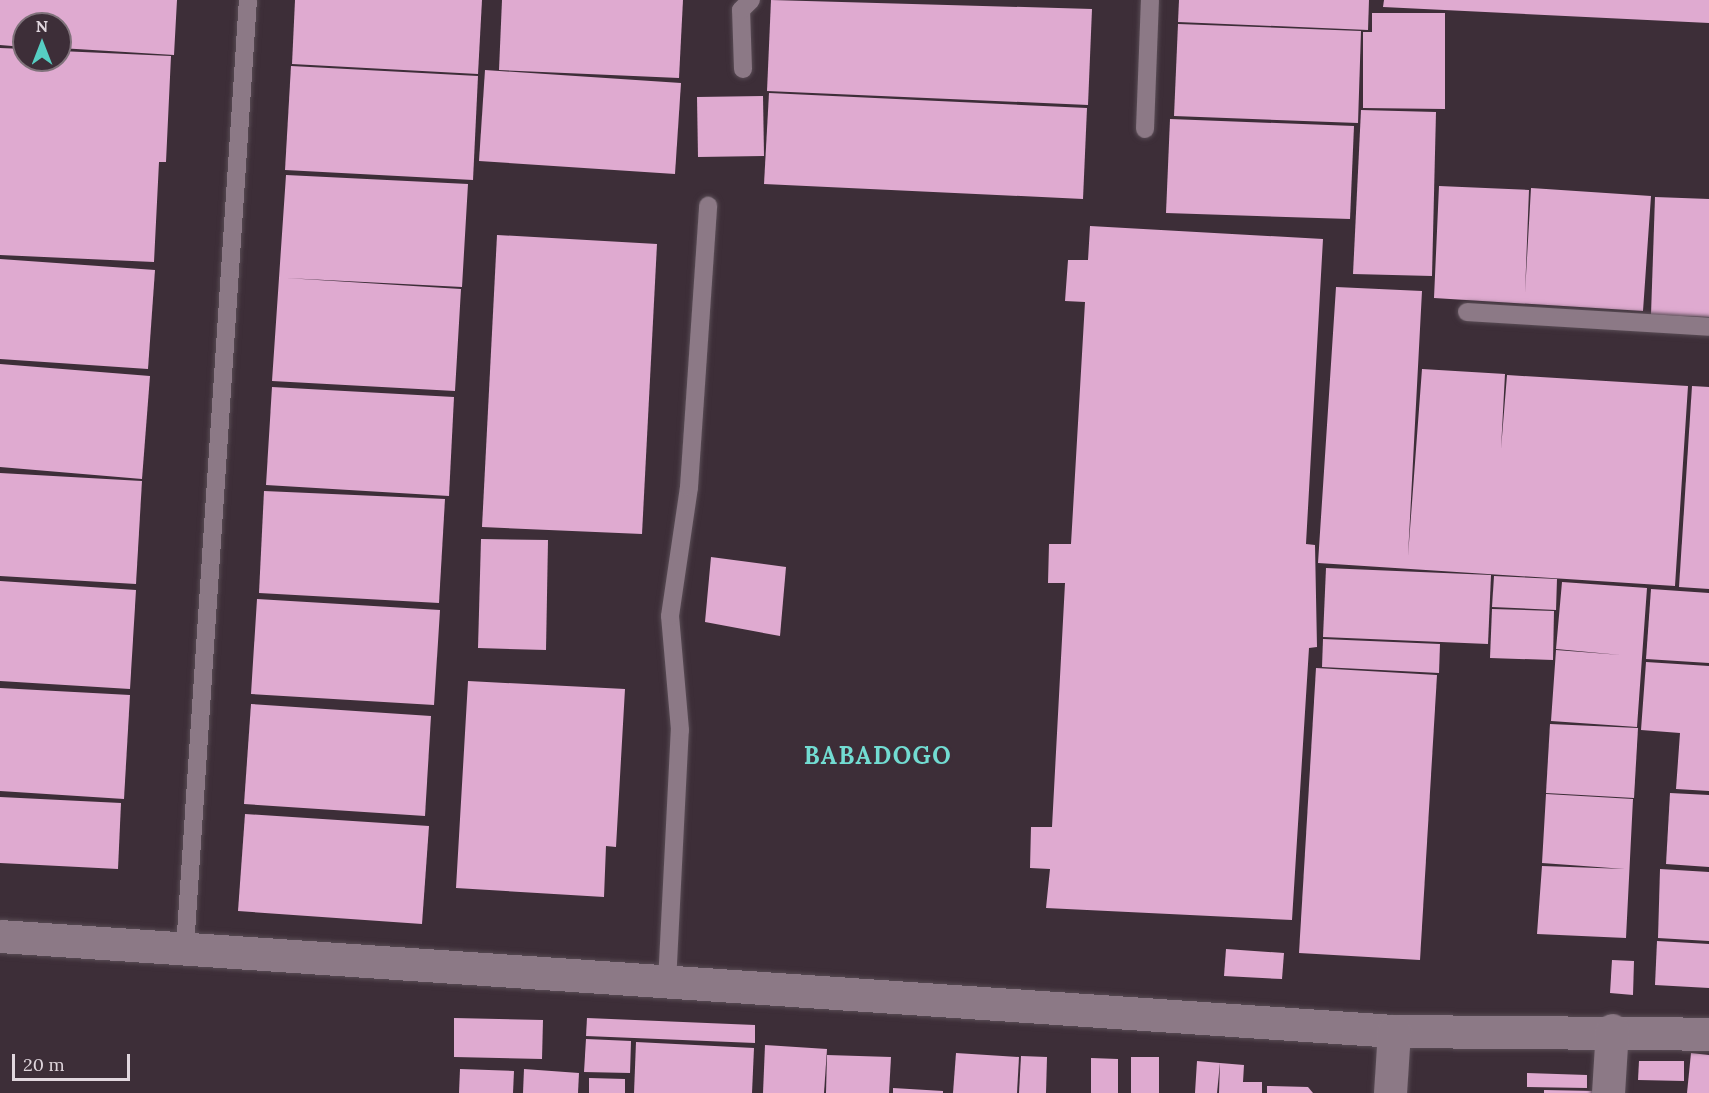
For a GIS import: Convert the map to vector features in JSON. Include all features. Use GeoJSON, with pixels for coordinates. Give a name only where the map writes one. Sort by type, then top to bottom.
{"type":"FeatureCollection","features":[{"type":"Feature","properties":{"kind":"street"},"geometry":{"type":"LineString","coordinates":[[0,936],[1394,1031],[1612,1030],[1709,1034]]}},
{"type":"Feature","properties":{"kind":"street"},"geometry":{"type":"LineString","coordinates":[[1608,1093],[1612,1030]]}},
{"type":"Feature","properties":{"kind":"street"},"geometry":{"type":"LineString","coordinates":[[1390,1093],[1394,1031]]}},
{"type":"Feature","properties":{"kind":"lane"},"geometry":{"type":"LineString","coordinates":[[185,948],[248,0]]}},
{"type":"Feature","properties":{"kind":"lane"},"geometry":{"type":"LineString","coordinates":[[743,69],[741,10],[751,0]]}},
{"type":"Feature","properties":{"kind":"lane"},"geometry":{"type":"LineString","coordinates":[[1144,129],[1150,0]]}},
{"type":"Feature","properties":{"kind":"lane"},"geometry":{"type":"LineString","coordinates":[[667,983],[680,730],[670,616],[689,487],[708,206]]}},
{"type":"Feature","properties":{"kind":"lane"},"geometry":{"type":"LineString","coordinates":[[1467,312],[1709,327]]}},
{"type":"Feature","properties":{"kind":"building"},"geometry":{"type":"Polygon","coordinates":[[[0,0],[177,0],[174,55],[72,49],[72,12],[12,12],[12,46],[0,45],[0,0]]]}},
{"type":"Feature","properties":{"kind":"building"},"geometry":{"type":"Polygon","coordinates":[[[295,0],[482,0],[478,74],[292,64],[295,0]]]}},
{"type":"Feature","properties":{"kind":"building"},"geometry":{"type":"Polygon","coordinates":[[[502,0],[683,0],[679,78],[499,70],[502,0]]]}},
{"type":"Feature","properties":{"kind":"building"},"geometry":{"type":"Polygon","coordinates":[[[771,0],[1092,9],[1088,105],[767,91],[771,0]]]}},
{"type":"Feature","properties":{"kind":"building"},"geometry":{"type":"Polygon","coordinates":[[[1179,0],[1369,0],[1368,30],[1178,22],[1179,0]]]}},
{"type":"Feature","properties":{"kind":"building"},"geometry":{"type":"Polygon","coordinates":[[[1384,0],[1709,0],[1709,23],[1383,7],[1384,0]]]}},
{"type":"Feature","properties":{"kind":"building"},"geometry":{"type":"Polygon","coordinates":[[[1372,13],[1445,13],[1445,109],[1363,108],[1363,32],[1372,32],[1372,13]]]}},
{"type":"Feature","properties":{"kind":"building"},"geometry":{"type":"Polygon","coordinates":[[[1178,24],[1361,31],[1358,123],[1174,116],[1178,24]]]}},
{"type":"Feature","properties":{"kind":"building"},"geometry":{"type":"Polygon","coordinates":[[[0,48],[12,48],[12,72],[72,72],[72,52],[171,56],[166,162],[159,162],[154,262],[0,255],[0,48]]]}},
{"type":"Feature","properties":{"kind":"building"},"geometry":{"type":"Polygon","coordinates":[[[291,66],[478,76],[473,180],[285,170],[291,66]]]}},
{"type":"Feature","properties":{"kind":"building"},"geometry":{"type":"Polygon","coordinates":[[[485,70],[681,83],[675,174],[479,161],[485,70]]]}},
{"type":"Feature","properties":{"kind":"building"},"geometry":{"type":"Polygon","coordinates":[[[769,93],[1087,108],[1083,199],[764,184],[769,93]]]}},
{"type":"Feature","properties":{"kind":"building"},"geometry":{"type":"Polygon","coordinates":[[[763,96],[764,156],[698,157],[697,97],[763,96]]]}},
{"type":"Feature","properties":{"kind":"building"},"geometry":{"type":"Polygon","coordinates":[[[1361,110],[1436,112],[1432,276],[1353,274],[1361,110]]]}},
{"type":"Feature","properties":{"kind":"building"},"geometry":{"type":"Polygon","coordinates":[[[1170,119],[1354,126],[1350,219],[1166,213],[1170,119]]]}},
{"type":"Feature","properties":{"kind":"building"},"geometry":{"type":"Polygon","coordinates":[[[286,175],[468,184],[462,287],[286,278],[461,289],[455,391],[272,381],[286,175]]]}},
{"type":"Feature","properties":{"kind":"building"},"geometry":{"type":"Polygon","coordinates":[[[1439,186],[1529,190],[1525,293],[1531,188],[1651,196],[1643,311],[1434,298],[1439,186]]]}},
{"type":"Feature","properties":{"kind":"building"},"geometry":{"type":"Polygon","coordinates":[[[1655,197],[1709,199],[1709,317],[1651,315],[1655,197]]]}},
{"type":"Feature","properties":{"kind":"building"},"geometry":{"type":"Polygon","coordinates":[[[1090,226],[1323,239],[1306,544],[1315,545],[1317,647],[1309,648],[1292,920],[1046,908],[1050,869],[1030,868],[1031,827],[1052,827],[1065,583],[1048,583],[1049,544],[1071,544],[1085,302],[1065,301],[1068,260],[1088,260],[1090,226]]]}},
{"type":"Feature","properties":{"kind":"building"},"geometry":{"type":"Polygon","coordinates":[[[497,235],[657,244],[642,534],[482,527],[497,235]]]}},
{"type":"Feature","properties":{"kind":"building"},"geometry":{"type":"Polygon","coordinates":[[[0,259],[155,270],[148,369],[0,359],[0,259]]]}},
{"type":"Feature","properties":{"kind":"building"},"geometry":{"type":"Polygon","coordinates":[[[1336,287],[1422,291],[1408,556],[1422,369],[1505,374],[1501,449],[1507,375],[1688,386],[1675,586],[1318,563],[1336,287]]]}},
{"type":"Feature","properties":{"kind":"building"},"geometry":{"type":"Polygon","coordinates":[[[0,364],[150,376],[142,479],[0,467],[0,364]]]}},
{"type":"Feature","properties":{"kind":"building"},"geometry":{"type":"Polygon","coordinates":[[[1692,386],[1709,387],[1709,589],[1679,587],[1692,386]]]}},
{"type":"Feature","properties":{"kind":"building"},"geometry":{"type":"Polygon","coordinates":[[[272,387],[454,397],[449,496],[266,485],[272,387]]]}},
{"type":"Feature","properties":{"kind":"building"},"geometry":{"type":"Polygon","coordinates":[[[0,473],[142,481],[136,584],[0,576],[0,473]]]}},
{"type":"Feature","properties":{"kind":"building"},"geometry":{"type":"Polygon","coordinates":[[[264,491],[445,499],[439,603],[259,593],[264,491]]]}},
{"type":"Feature","properties":{"kind":"building"},"geometry":{"type":"Polygon","coordinates":[[[481,539],[548,540],[546,650],[478,648],[481,539]]]}},
{"type":"Feature","properties":{"kind":"building"},"geometry":{"type":"Polygon","coordinates":[[[711,557],[786,567],[780,636],[705,622],[711,557]]]}},
{"type":"Feature","properties":{"kind":"building"},"geometry":{"type":"Polygon","coordinates":[[[1326,568],[1491,575],[1488,644],[1323,637],[1326,568]]]}},
{"type":"Feature","properties":{"kind":"building"},"geometry":{"type":"Polygon","coordinates":[[[1494,576],[1557,579],[1556,610],[1492,607],[1494,576]]]}},
{"type":"Feature","properties":{"kind":"building"},"geometry":{"type":"Polygon","coordinates":[[[0,581],[136,590],[130,689],[0,681],[0,581]]]}},
{"type":"Feature","properties":{"kind":"building"},"geometry":{"type":"Polygon","coordinates":[[[1562,582],[1647,588],[1637,727],[1551,721],[1556,650],[1621,655],[1556,649],[1562,582]]]}},
{"type":"Feature","properties":{"kind":"building"},"geometry":{"type":"Polygon","coordinates":[[[1651,589],[1709,593],[1709,663],[1646,659],[1651,589]]]}},
{"type":"Feature","properties":{"kind":"building"},"geometry":{"type":"Polygon","coordinates":[[[257,599],[440,610],[434,705],[251,694],[257,599]]]}},
{"type":"Feature","properties":{"kind":"building"},"geometry":{"type":"Polygon","coordinates":[[[1492,609],[1554,611],[1553,660],[1490,658],[1492,609]]]}},
{"type":"Feature","properties":{"kind":"building"},"geometry":{"type":"Polygon","coordinates":[[[1323,639],[1440,644],[1439,673],[1322,667],[1323,639]]]}},
{"type":"Feature","properties":{"kind":"building"},"geometry":{"type":"Polygon","coordinates":[[[1646,662],[1709,666],[1709,791],[1676,789],[1680,733],[1641,730],[1646,662]]]}},
{"type":"Feature","properties":{"kind":"building"},"geometry":{"type":"Polygon","coordinates":[[[1316,668],[1437,675],[1420,960],[1299,953],[1316,668]]]}},
{"type":"Feature","properties":{"kind":"building"},"geometry":{"type":"Polygon","coordinates":[[[468,681],[625,689],[616,847],[606,846],[604,897],[456,888],[468,681]]]}},
{"type":"Feature","properties":{"kind":"building"},"geometry":{"type":"Polygon","coordinates":[[[0,688],[130,695],[124,799],[0,791],[0,688]]]}},
{"type":"Feature","properties":{"kind":"building"},"geometry":{"type":"Polygon","coordinates":[[[251,704],[431,716],[425,816],[244,804],[251,704]]]}},
{"type":"Feature","properties":{"kind":"building"},"geometry":{"type":"Polygon","coordinates":[[[1550,724],[1638,728],[1634,798],[1546,793],[1550,724]]]}},
{"type":"Feature","properties":{"kind":"building"},"geometry":{"type":"Polygon","coordinates":[[[1670,793],[1709,795],[1709,867],[1666,864],[1670,793]]]}},
{"type":"Feature","properties":{"kind":"building"},"geometry":{"type":"Polygon","coordinates":[[[1546,794],[1633,799],[1626,938],[1537,934],[1542,866],[1625,869],[1542,863],[1546,794]]]}},
{"type":"Feature","properties":{"kind":"building"},"geometry":{"type":"Polygon","coordinates":[[[0,797],[121,803],[118,869],[0,863],[0,797]]]}},
{"type":"Feature","properties":{"kind":"building"},"geometry":{"type":"Polygon","coordinates":[[[245,814],[429,826],[422,924],[238,911],[245,814]]]}},
{"type":"Feature","properties":{"kind":"building"},"geometry":{"type":"Polygon","coordinates":[[[1660,869],[1709,872],[1709,941],[1658,938],[1660,869]]]}},
{"type":"Feature","properties":{"kind":"building"},"geometry":{"type":"Polygon","coordinates":[[[1657,941],[1709,944],[1709,988],[1655,985],[1657,941]]]}},
{"type":"Feature","properties":{"kind":"building"},"geometry":{"type":"Polygon","coordinates":[[[1226,949],[1284,953],[1282,979],[1224,976],[1226,949]]]}},
{"type":"Feature","properties":{"kind":"building"},"geometry":{"type":"Polygon","coordinates":[[[1612,960],[1634,961],[1633,995],[1610,993],[1612,960]]]}},
{"type":"Feature","properties":{"kind":"building"},"geometry":{"type":"Polygon","coordinates":[[[454,1018],[543,1020],[542,1059],[454,1057],[454,1018]]]}},
{"type":"Feature","properties":{"kind":"building"},"geometry":{"type":"Polygon","coordinates":[[[587,1018],[755,1025],[755,1043],[586,1036],[587,1018]]]}},
{"type":"Feature","properties":{"kind":"building"},"geometry":{"type":"Polygon","coordinates":[[[586,1039],[631,1041],[630,1073],[584,1072],[586,1039]]]}},
{"type":"Feature","properties":{"kind":"building"},"geometry":{"type":"Polygon","coordinates":[[[636,1042],[754,1048],[752,1093],[634,1093],[636,1042]]]}},
{"type":"Feature","properties":{"kind":"building"},"geometry":{"type":"Polygon","coordinates":[[[765,1045],[827,1049],[824,1093],[763,1093],[765,1045]]]}},
{"type":"Feature","properties":{"kind":"building"},"geometry":{"type":"Polygon","coordinates":[[[956,1053],[1019,1057],[1017,1093],[953,1093],[956,1053]]]}},
{"type":"Feature","properties":{"kind":"building"},"geometry":{"type":"Polygon","coordinates":[[[1691,1053],[1709,1055],[1709,1093],[1687,1093],[1691,1053]]]}},
{"type":"Feature","properties":{"kind":"building"},"geometry":{"type":"Polygon","coordinates":[[[827,1055],[891,1057],[889,1093],[826,1093],[827,1055]]]}},
{"type":"Feature","properties":{"kind":"building"},"geometry":{"type":"Polygon","coordinates":[[[1021,1056],[1047,1057],[1046,1093],[1019,1093],[1021,1056]]]}},
{"type":"Feature","properties":{"kind":"building"},"geometry":{"type":"Polygon","coordinates":[[[1131,1057],[1159,1057],[1159,1093],[1131,1093],[1131,1057]]]}},
{"type":"Feature","properties":{"kind":"building"},"geometry":{"type":"Polygon","coordinates":[[[1091,1058],[1118,1059],[1118,1093],[1091,1093],[1091,1058]]]}},
{"type":"Feature","properties":{"kind":"building"},"geometry":{"type":"Polygon","coordinates":[[[1197,1061],[1220,1063],[1217,1093],[1195,1093],[1197,1061]]]}},
{"type":"Feature","properties":{"kind":"building"},"geometry":{"type":"Polygon","coordinates":[[[1639,1061],[1684,1061],[1684,1081],[1638,1080],[1639,1061]]]}},
{"type":"Feature","properties":{"kind":"building"},"geometry":{"type":"Polygon","coordinates":[[[1220,1063],[1244,1065],[1243,1082],[1262,1082],[1262,1093],[1219,1093],[1220,1063]]]}},
{"type":"Feature","properties":{"kind":"building"},"geometry":{"type":"Polygon","coordinates":[[[460,1069],[514,1071],[513,1093],[459,1093],[460,1069]]]}},
{"type":"Feature","properties":{"kind":"building"},"geometry":{"type":"Polygon","coordinates":[[[524,1069],[579,1073],[578,1093],[523,1093],[524,1069]]]}},
{"type":"Feature","properties":{"kind":"building"},"geometry":{"type":"Polygon","coordinates":[[[1527,1073],[1587,1075],[1587,1088],[1527,1087],[1527,1073]]]}},
{"type":"Feature","properties":{"kind":"building"},"geometry":{"type":"Polygon","coordinates":[[[589,1078],[625,1079],[625,1093],[589,1093],[589,1078]]]}},
{"type":"Feature","properties":{"kind":"building"},"geometry":{"type":"Polygon","coordinates":[[[1267,1086],[1308,1087],[1313,1093],[1267,1093],[1267,1086]]]}},
{"type":"Feature","properties":{"kind":"building"},"geometry":{"type":"Polygon","coordinates":[[[893,1088],[943,1091],[943,1093],[893,1093],[893,1088]]]}},
{"type":"Feature","properties":{"kind":"building"},"geometry":{"type":"Polygon","coordinates":[[[1544,1090],[1595,1091],[1595,1093],[1544,1093],[1544,1090]]]}},
{"type":"Feature","properties":{"kind":"district","name":"BABADOGO"},"geometry":{"type":"Point","coordinates":[878,756]}}]}
